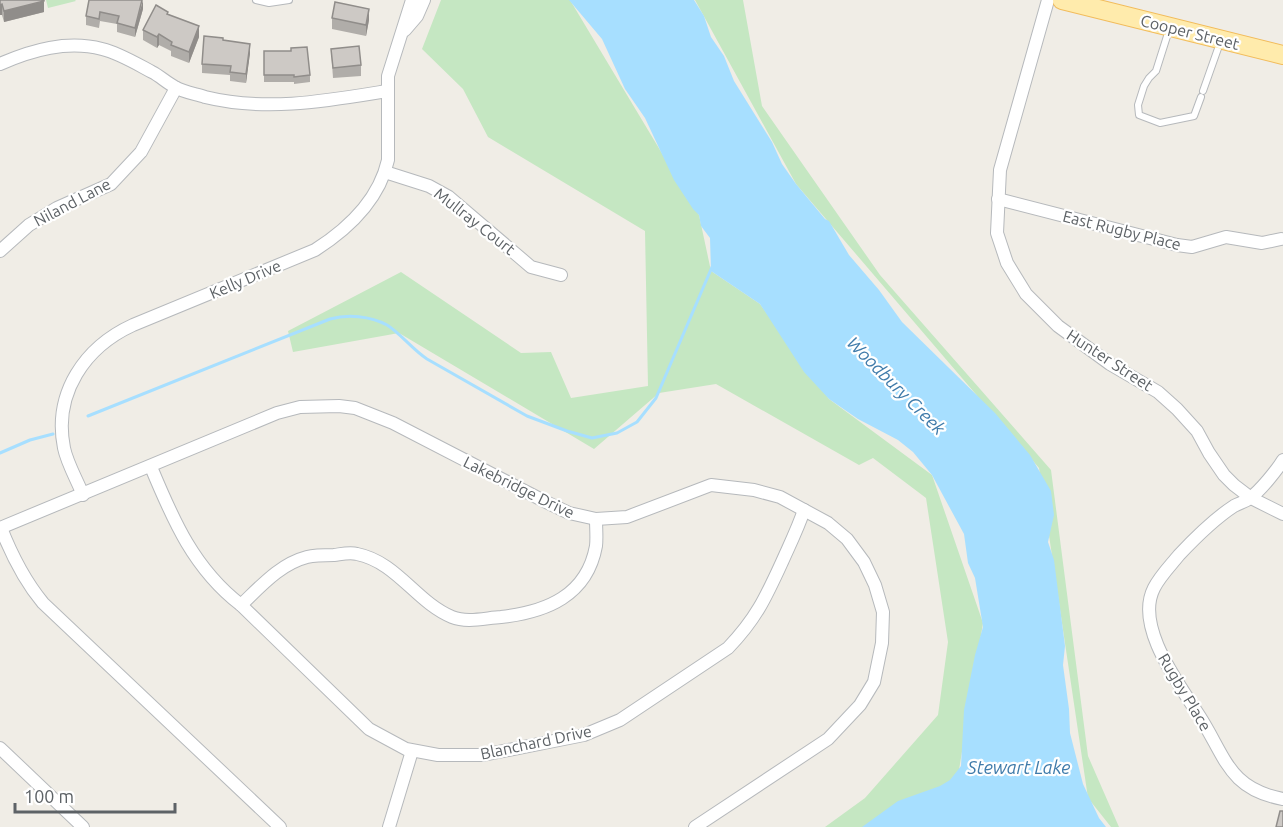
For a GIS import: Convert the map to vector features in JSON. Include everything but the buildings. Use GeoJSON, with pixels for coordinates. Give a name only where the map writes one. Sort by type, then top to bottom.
{"type":"FeatureCollection","features":[{"type":"Feature","properties":{"kind":"main road","name":"Cooper Street"},"geometry":{"type":"LineString","coordinates":[[1062,0],[1283,55]]}},
{"type":"Feature","properties":{"kind":"street","name":"Kelly Drive"},"geometry":{"type":"LineString","coordinates":[[83,495],[64,448],[63,422],[65,402],[71,382],[94,350],[115,333],[132,325],[315,250],[337,236],[369,201],[385,172],[388,160],[388,76],[412,0]]}},
{"type":"Feature","properties":{"kind":"street","name":"Kelly Drive"},"geometry":{"type":"LineString","coordinates":[[402,33],[417,16],[424,0]]}},
{"type":"Feature","properties":{"kind":"street","name":"Hunter Street"},"geometry":{"type":"LineString","coordinates":[[1048,0],[1000,170],[997,233],[1007,263],[1026,294],[1058,326],[1110,364],[1158,392],[1197,431],[1224,475],[1251,498],[1283,514]]}},
{"type":"Feature","properties":{"kind":"street"},"geometry":{"type":"LineString","coordinates":[[0,64],[45,48],[70,46],[102,49],[154,73],[176,88],[229,102],[283,105],[323,102],[387,91]]}},
{"type":"Feature","properties":{"kind":"street","name":"Niland Lane"},"geometry":{"type":"LineString","coordinates":[[0,251],[29,225],[57,208],[111,184],[141,153],[150,140],[176,88]]}},
{"type":"Feature","properties":{"kind":"street","name":"Mullray Court"},"geometry":{"type":"LineString","coordinates":[[385,172],[429,186],[449,197],[531,267],[561,275]]}},
{"type":"Feature","properties":{"kind":"street","name":"East Rugby Place"},"geometry":{"type":"LineString","coordinates":[[998,200],[1192,247],[1226,237],[1262,243],[1282,239]]}},
{"type":"Feature","properties":{"kind":"street","name":"Lakebridge Drive"},"geometry":{"type":"LineString","coordinates":[[280,827],[43,603],[28,585],[17,566],[1,528],[277,413],[300,407],[339,406],[374,415],[569,513],[596,519],[627,517],[711,485],[754,490],[780,497],[828,523],[847,539],[864,562],[875,585],[883,612],[882,643],[874,682],[860,705],[828,739],[695,827]]}},
{"type":"Feature","properties":{"kind":"street","name":"Rugby Place"},"geometry":{"type":"LineString","coordinates":[[1283,460],[1251,498],[1234,505],[1174,561],[1154,589],[1150,610],[1158,648],[1177,684],[1213,738],[1235,777],[1264,796],[1283,799]]}},
{"type":"Feature","properties":{"kind":"street","name":"Blanchard Drive"},"geometry":{"type":"LineString","coordinates":[[151,467],[186,545],[224,592],[241,605],[369,729],[412,751],[438,755],[483,755],[584,735],[620,720],[728,648],[743,633],[761,608],[804,510]]}},
{"type":"Feature","properties":{"kind":"street"},"geometry":{"type":"LineString","coordinates":[[241,605],[288,564],[308,556],[355,553],[378,561],[452,617],[466,621],[533,612],[556,604],[579,583],[588,569],[596,546],[596,519]]}},
{"type":"Feature","properties":{"kind":"street"},"geometry":{"type":"LineString","coordinates":[[0,748],[83,827]]}},
{"type":"Feature","properties":{"kind":"street"},"geometry":{"type":"LineString","coordinates":[[389,827],[412,751]]}},
{"type":"Feature","properties":{"kind":"lane"},"geometry":{"type":"LineString","coordinates":[[256,0],[269,3],[289,0]]}},
{"type":"Feature","properties":{"kind":"lane"},"geometry":{"type":"LineString","coordinates":[[1170,27],[1156,71],[1144,86],[1138,105],[1139,116],[1160,123],[1194,116],[1221,40]]}},
{"type":"Feature","properties":{"kind":"green space"},"geometry":{"type":"Polygon","coordinates":[[[46,0],[75,0],[76,1],[48,8],[46,0]]]}},
{"type":"Feature","properties":{"kind":"green space"},"geometry":{"type":"Polygon","coordinates":[[[441,0],[570,0],[699,215],[711,271],[760,304],[829,399],[932,475],[983,623],[959,770],[965,827],[825,827],[865,798],[938,715],[948,642],[926,498],[873,458],[859,465],[716,384],[659,393],[594,449],[399,333],[293,352],[288,331],[401,272],[521,353],[551,352],[571,398],[648,386],[645,231],[488,137],[463,89],[422,49],[441,0]]]}},
{"type":"Feature","properties":{"kind":"green space"},"geometry":{"type":"Polygon","coordinates":[[[695,0],[743,0],[762,106],[880,275],[1051,470],[1088,756],[1119,827],[1111,827],[1088,798],[1039,468],[796,184],[695,0]]]}},
{"type":"Feature","properties":{"kind":"water","name":"Stewart Lake"},"geometry":{"type":"Polygon","coordinates":[[[569,0],[694,0],[704,16],[711,37],[724,56],[734,81],[796,184],[829,221],[849,255],[879,290],[902,322],[995,413],[1030,455],[1051,491],[1054,515],[1048,542],[1054,560],[1065,646],[1063,665],[1070,733],[1083,784],[1099,818],[1106,827],[862,827],[898,801],[940,786],[950,780],[961,766],[964,710],[983,627],[975,578],[968,563],[964,534],[932,475],[913,452],[898,440],[858,419],[829,399],[804,372],[760,304],[711,271],[710,238],[701,226],[699,215],[674,180],[645,118],[625,89],[602,39],[569,0]]]}},
{"type":"Feature","properties":{"kind":"waterway"},"geometry":{"type":"LineString","coordinates":[[88,416],[330,319],[351,316],[387,325],[427,359],[527,416],[592,438],[617,433],[637,422],[656,398],[712,267]]}},
{"type":"Feature","properties":{"kind":"waterway"},"geometry":{"type":"LineString","coordinates":[[0,453],[30,440],[53,434]]}},
{"type":"Feature","properties":{"kind":"water label","name":"Woodbury Creek"},"geometry":{"type":"Point","coordinates":[896,386]}}]}
